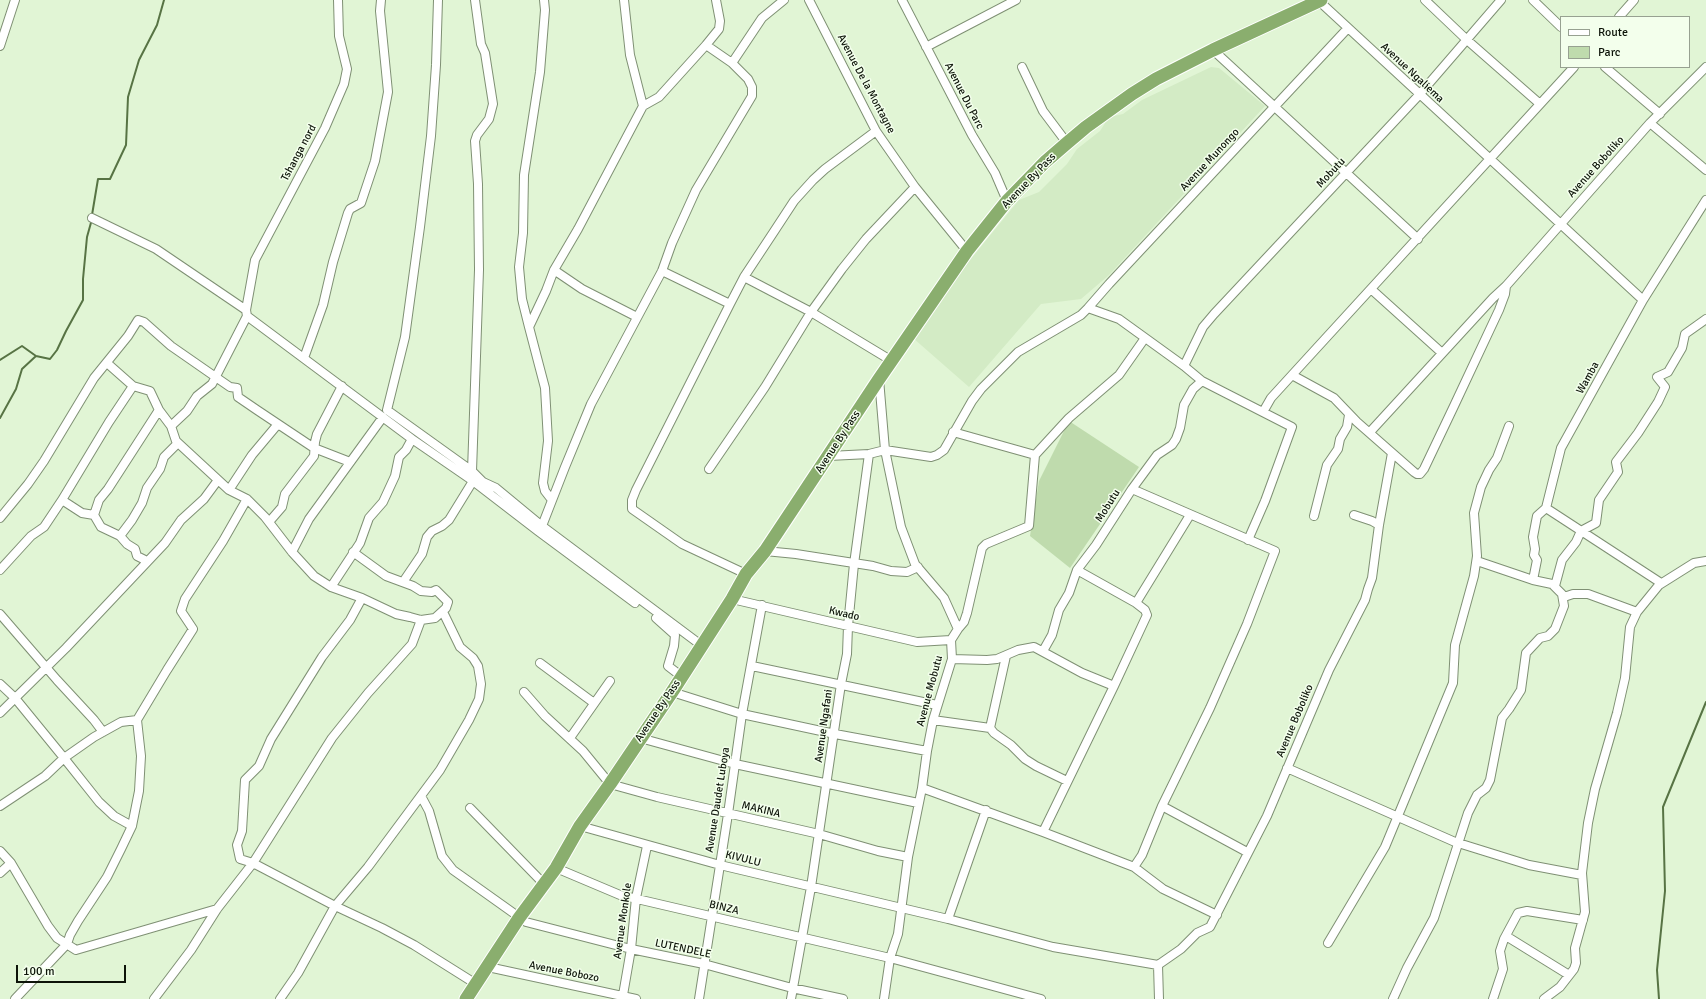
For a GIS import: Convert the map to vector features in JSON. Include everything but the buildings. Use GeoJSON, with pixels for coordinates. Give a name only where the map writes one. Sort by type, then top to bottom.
{"type":"FeatureCollection","features":[{"type":"Feature","properties":{"kind":"highway","name":"Avenue By Pass"},"geometry":{"type":"LineString","coordinates":[[466,999],[543,883],[556,868],[580,826],[672,692],[732,599],[746,574],[765,551],[879,379],[967,251],[1007,201],[1040,167],[1067,143],[1086,127],[1132,94],[1156,79],[1213,50],[1320,0]]}},
{"type":"Feature","properties":{"kind":"street"},"geometry":{"type":"LineString","coordinates":[[0,46],[15,0]]}},
{"type":"Feature","properties":{"kind":"street","name":"Tshanga nord"},"geometry":{"type":"LineString","coordinates":[[171,426],[187,411],[197,396],[212,384],[216,377],[247,313],[255,260],[325,128],[344,84],[347,69],[340,36],[338,0]]}},
{"type":"Feature","properties":{"kind":"street"},"geometry":{"type":"LineString","coordinates":[[304,358],[323,305],[333,262],[348,213],[350,209],[361,203],[376,161],[388,92],[380,11],[381,0]]}},
{"type":"Feature","properties":{"kind":"street"},"geometry":{"type":"LineString","coordinates":[[438,0],[436,65],[431,136],[420,227],[405,338],[386,410],[472,471],[483,482],[496,488],[542,526],[702,645]]}},
{"type":"Feature","properties":{"kind":"street"},"geometry":{"type":"LineString","coordinates":[[472,471],[479,270],[478,184],[475,141],[477,135],[489,119],[493,104],[485,54],[481,44],[475,0]]}},
{"type":"Feature","properties":{"kind":"street"},"geometry":{"type":"LineString","coordinates":[[544,0],[545,10],[540,72],[524,175],[523,233],[519,267],[522,299],[545,388],[548,441],[543,483],[545,491],[552,500]]}},
{"type":"Feature","properties":{"kind":"street"},"geometry":{"type":"LineString","coordinates":[[624,0],[630,55],[642,106]]}},
{"type":"Feature","properties":{"kind":"street"},"geometry":{"type":"LineString","coordinates":[[529,327],[554,270],[578,230],[642,106],[659,97],[706,45],[720,25],[716,0]]}},
{"type":"Feature","properties":{"kind":"street"},"geometry":{"type":"LineString","coordinates":[[732,63],[762,18],[784,0]]}},
{"type":"Feature","properties":{"kind":"street","name":"Avenue De la Montagne"},"geometry":{"type":"LineString","coordinates":[[809,0],[876,131],[915,187],[967,251]]}},
{"type":"Feature","properties":{"kind":"street","name":"Avenue Du Parc"},"geometry":{"type":"LineString","coordinates":[[902,0],[972,135],[995,173],[1007,201]]}},
{"type":"Feature","properties":{"kind":"street"},"geometry":{"type":"LineString","coordinates":[[926,46],[1016,0]]}},
{"type":"Feature","properties":{"kind":"street","name":"Avenue Ngaliema"},"geometry":{"type":"LineString","coordinates":[[1320,0],[1419,95],[1643,300]]}},
{"type":"Feature","properties":{"kind":"street"},"geometry":{"type":"LineString","coordinates":[[1425,0],[1467,40],[1540,104]]}},
{"type":"Feature","properties":{"kind":"street","name":"Mobutu"},"geometry":{"type":"LineString","coordinates":[[1184,366],[1207,323],[1419,95],[1501,0]]}},
{"type":"Feature","properties":{"kind":"street"},"geometry":{"type":"LineString","coordinates":[[1533,0],[1560,26]]}},
{"type":"Feature","properties":{"kind":"street"},"geometry":{"type":"LineString","coordinates":[[1620,16],[1634,0]]}},
{"type":"Feature","properties":{"kind":"street","name":"Avenue Munongo"},"geometry":{"type":"LineString","coordinates":[[885,450],[925,456],[937,455],[944,450],[953,432],[981,389],[1018,352],[1081,315],[1348,28]]}},
{"type":"Feature","properties":{"kind":"street"},"geometry":{"type":"LineString","coordinates":[[542,526],[591,404],[662,271],[672,243],[696,190],[752,96],[752,87],[748,78],[732,63],[706,45]]}},
{"type":"Feature","properties":{"kind":"street"},"geometry":{"type":"LineString","coordinates":[[1213,50],[1274,108],[1418,239]]}},
{"type":"Feature","properties":{"kind":"street"},"geometry":{"type":"LineString","coordinates":[[1022,67],[1043,111],[1067,143]]}},
{"type":"Feature","properties":{"kind":"street","name":"Avenue Boboliko"},"geometry":{"type":"LineString","coordinates":[[1370,432],[1506,286],[1650,123],[1706,67]]}},
{"type":"Feature","properties":{"kind":"street"},"geometry":{"type":"LineString","coordinates":[[1263,412],[1271,398],[1573,68]]}},
{"type":"Feature","properties":{"kind":"street"},"geometry":{"type":"LineString","coordinates":[[1606,68],[1660,114]]}},
{"type":"Feature","properties":{"kind":"street"},"geometry":{"type":"LineString","coordinates":[[1650,123],[1706,170]]}},
{"type":"Feature","properties":{"kind":"street"},"geometry":{"type":"LineString","coordinates":[[746,574],[682,544],[632,509],[636,490],[744,277],[794,201],[825,169],[876,131]]}},
{"type":"Feature","properties":{"kind":"street"},"geometry":{"type":"LineString","coordinates":[[709,469],[765,387],[811,312],[866,239],[915,187]]}},
{"type":"Feature","properties":{"kind":"street","name":"Wamba"},"geometry":{"type":"LineString","coordinates":[[1533,580],[1537,560],[1534,555],[1534,530],[1537,516],[1546,508],[1561,448],[1643,300],[1706,200]]}},
{"type":"Feature","properties":{"kind":"street"},"geometry":{"type":"LineString","coordinates":[[92,218],[156,249],[247,313],[383,417],[473,480],[538,531],[662,622],[675,635],[674,646],[668,666],[681,676]]}},
{"type":"Feature","properties":{"kind":"street"},"geometry":{"type":"LineString","coordinates":[[554,270],[582,289],[637,317]]}},
{"type":"Feature","properties":{"kind":"street"},"geometry":{"type":"LineString","coordinates":[[662,271],[730,304]]}},
{"type":"Feature","properties":{"kind":"street"},"geometry":{"type":"LineString","coordinates":[[744,277],[811,312],[892,361]]}},
{"type":"Feature","properties":{"kind":"street","name":"Avenue Boboliko"},"geometry":{"type":"LineString","coordinates":[[1292,375],[1334,398],[1349,414],[1392,452],[1417,474],[1420,474],[1424,469],[1501,304],[1506,286]]}},
{"type":"Feature","properties":{"kind":"street"},"geometry":{"type":"LineString","coordinates":[[1372,289],[1442,353]]}},
{"type":"Feature","properties":{"kind":"street"},"geometry":{"type":"LineString","coordinates":[[1088,308],[1119,319],[1184,366],[1202,381],[1236,396],[1292,427],[1265,501],[1248,540]]}},
{"type":"Feature","properties":{"kind":"street"},"geometry":{"type":"LineString","coordinates":[[1555,586],[1562,560],[1576,542],[1581,531],[1596,523],[1599,500],[1618,472],[1616,462],[1658,402],[1664,387],[1657,377],[1668,372],[1682,348],[1685,334],[1706,319]]}},
{"type":"Feature","properties":{"kind":"street"},"geometry":{"type":"LineString","coordinates":[[0,518],[40,467],[94,378],[108,363],[138,320],[140,320],[171,346],[230,387],[237,388],[238,397],[278,424],[314,448],[350,462]]}},
{"type":"Feature","properties":{"kind":"street"},"geometry":{"type":"LineString","coordinates":[[951,640],[964,622],[967,614],[982,548],[986,544],[1029,526],[1035,455],[1069,418],[1120,375],[1144,338]]}},
{"type":"Feature","properties":{"kind":"street"},"geometry":{"type":"LineString","coordinates":[[108,363],[133,386],[150,391],[159,410],[171,426],[178,443],[230,490],[248,500],[269,522],[308,571],[331,587],[362,598],[396,614],[421,620],[435,618],[443,612],[448,602],[436,590],[432,592],[420,591],[403,582],[386,576],[353,552]]}},
{"type":"Feature","properties":{"kind":"street"},"geometry":{"type":"LineString","coordinates":[[879,379],[885,450],[901,527],[915,564],[944,598],[958,629]]}},
{"type":"Feature","properties":{"kind":"street","name":"Mobutu"},"geometry":{"type":"LineString","coordinates":[[1043,651],[1052,635],[1059,610],[1069,593],[1077,570],[1096,545],[1132,488],[1157,454],[1172,445],[1176,439],[1180,428],[1184,405],[1193,389],[1202,381]]}},
{"type":"Feature","properties":{"kind":"street"},"geometry":{"type":"LineString","coordinates":[[0,570],[31,536],[44,526],[62,500],[109,422],[133,386]]}},
{"type":"Feature","properties":{"kind":"street"},"geometry":{"type":"LineString","coordinates":[[269,522],[282,507],[285,494],[314,456],[317,434],[342,386]]}},
{"type":"Feature","properties":{"kind":"street"},"geometry":{"type":"LineString","coordinates":[[94,516],[99,500],[108,489],[159,410]]}},
{"type":"Feature","properties":{"kind":"street"},"geometry":{"type":"LineString","coordinates":[[1314,516],[1327,465],[1338,449],[1340,439],[1347,427],[1349,414]]}},
{"type":"Feature","properties":{"kind":"street"},"geometry":{"type":"LineString","coordinates":[[292,552],[309,519],[383,417]]}},
{"type":"Feature","properties":{"kind":"street"},"geometry":{"type":"LineString","coordinates":[[230,490],[252,455],[278,424]]}},
{"type":"Feature","properties":{"kind":"street"},"geometry":{"type":"LineString","coordinates":[[1328,942],[1375,866],[1385,846],[1453,683],[1455,645],[1477,561],[1474,513],[1480,487],[1497,458],[1509,426]]}},
{"type":"Feature","properties":{"kind":"street"},"geometry":{"type":"LineString","coordinates":[[953,432],[1035,455]]}},
{"type":"Feature","properties":{"kind":"street"},"geometry":{"type":"LineString","coordinates":[[331,587],[362,538],[369,518],[380,506],[395,476],[398,456],[406,450],[412,438]]}},
{"type":"Feature","properties":{"kind":"street"},"geometry":{"type":"LineString","coordinates":[[120,536],[142,503],[147,488],[160,469],[164,457],[178,443]]}},
{"type":"Feature","properties":{"kind":"street"},"geometry":{"type":"LineString","coordinates":[[829,456],[869,454],[885,450]]}},
{"type":"Feature","properties":{"kind":"street","name":"Avenue Boboliko"},"geometry":{"type":"LineString","coordinates":[[1158,965],[1181,949],[1197,933],[1210,927],[1247,852],[1267,816],[1329,670],[1364,600],[1372,578],[1379,525],[1392,452]]}},
{"type":"Feature","properties":{"kind":"street","name":"Avenue Ngafani"},"geometry":{"type":"LineString","coordinates":[[791,999],[811,887],[835,734],[841,684],[847,654],[854,564],[869,454]]}},
{"type":"Feature","properties":{"kind":"street"},"geometry":{"type":"LineString","coordinates":[[0,712],[47,667],[165,543],[181,520],[204,499],[218,480]]}},
{"type":"Feature","properties":{"kind":"street"},"geometry":{"type":"LineString","coordinates":[[403,582],[422,554],[427,537],[432,531],[442,526],[449,520],[473,480]]}},
{"type":"Feature","properties":{"kind":"street"},"geometry":{"type":"LineString","coordinates":[[1132,488],[1190,515],[1275,551],[1247,624],[1210,708],[1162,806],[1142,855],[1134,867]]}},
{"type":"Feature","properties":{"kind":"street"},"geometry":{"type":"LineString","coordinates":[[62,500],[82,513],[94,516],[101,527],[120,536],[126,544],[135,549],[137,556],[147,561]]}},
{"type":"Feature","properties":{"kind":"street"},"geometry":{"type":"LineString","coordinates":[[15,999],[67,944],[78,921],[107,877],[132,826],[140,791],[141,775],[141,756],[137,720],[193,629],[181,611],[185,599],[248,500]]}},
{"type":"Feature","properties":{"kind":"street"},"geometry":{"type":"LineString","coordinates":[[1546,508],[1661,583]]}},
{"type":"Feature","properties":{"kind":"street"},"geometry":{"type":"LineString","coordinates":[[1136,603],[1190,515]]}},
{"type":"Feature","properties":{"kind":"street"},"geometry":{"type":"LineString","coordinates":[[1354,515],[1379,525]]}},
{"type":"Feature","properties":{"kind":"street"},"geometry":{"type":"LineString","coordinates":[[765,551],[796,554],[873,566],[891,571],[907,572],[918,567]]}},
{"type":"Feature","properties":{"kind":"street"},"geometry":{"type":"LineString","coordinates":[[1393,999],[1407,968],[1434,918],[1457,843],[1468,813],[1477,795],[1486,788],[1490,780],[1502,718],[1521,690],[1526,653],[1540,638],[1548,636],[1555,629],[1563,611],[1564,597],[1555,586],[1477,561]]}},
{"type":"Feature","properties":{"kind":"street"},"geometry":{"type":"LineString","coordinates":[[1544,999],[1560,987],[1576,963],[1575,948],[1583,920],[1585,905],[1582,875],[1588,823],[1595,789],[1618,713],[1627,666],[1630,627],[1638,612],[1661,583],[1694,563],[1706,561]]}},
{"type":"Feature","properties":{"kind":"street"},"geometry":{"type":"LineString","coordinates":[[1043,832],[1147,615],[1145,610],[1136,603],[1077,570]]}},
{"type":"Feature","properties":{"kind":"street"},"geometry":{"type":"LineString","coordinates":[[1564,597],[1573,594],[1588,594],[1638,612]]}},
{"type":"Feature","properties":{"kind":"street"},"geometry":{"type":"LineString","coordinates":[[362,598],[350,620],[322,657],[271,739],[259,766],[245,780],[242,831],[238,845],[240,859],[253,863],[335,906],[382,928],[414,945],[476,984]]}},
{"type":"Feature","properties":{"kind":"street","name":"Kwado"},"geometry":{"type":"LineString","coordinates":[[732,599],[917,642],[951,640]]}},
{"type":"Feature","properties":{"kind":"street","name":"Avenue Daudet Luboya"},"geometry":{"type":"LineString","coordinates":[[699,999],[742,714],[762,605]]}},
{"type":"Feature","properties":{"kind":"street"},"geometry":{"type":"LineString","coordinates":[[280,999],[298,973],[335,906],[368,867],[440,770],[469,720],[479,699],[481,684],[478,666],[473,658],[460,647],[443,612]]}},
{"type":"Feature","properties":{"kind":"street"},"geometry":{"type":"LineString","coordinates":[[0,614],[103,732]]}},
{"type":"Feature","properties":{"kind":"street"},"geometry":{"type":"LineString","coordinates":[[154,999],[191,950],[217,909],[253,863],[332,738],[368,693],[412,644],[416,637],[421,620]]}},
{"type":"Feature","properties":{"kind":"street","name":"Avenue Mobutu"},"geometry":{"type":"LineString","coordinates":[[884,999],[890,958],[898,934],[908,857],[922,788],[933,720],[952,659],[951,640]]}},
{"type":"Feature","properties":{"kind":"street"},"geometry":{"type":"LineString","coordinates":[[952,659],[987,660],[1006,656],[1027,648],[1034,648],[1043,651],[1082,673],[1114,686]]}},
{"type":"Feature","properties":{"kind":"street"},"geometry":{"type":"LineString","coordinates":[[990,728],[1006,656]]}},
{"type":"Feature","properties":{"kind":"street"},"geometry":{"type":"LineString","coordinates":[[540,663],[594,703]]}},
{"type":"Feature","properties":{"kind":"street"},"geometry":{"type":"LineString","coordinates":[[752,666],[937,705]]}},
{"type":"Feature","properties":{"kind":"street"},"geometry":{"type":"LineString","coordinates":[[570,738],[610,681]]}},
{"type":"Feature","properties":{"kind":"street"},"geometry":{"type":"LineString","coordinates":[[0,684],[14,698],[99,802],[114,816],[132,826]]}},
{"type":"Feature","properties":{"kind":"street"},"geometry":{"type":"LineString","coordinates":[[524,692],[545,716],[583,751],[610,784]]}},
{"type":"Feature","properties":{"kind":"street"},"geometry":{"type":"LineString","coordinates":[[672,692],[742,714],[835,734],[927,751]]}},
{"type":"Feature","properties":{"kind":"street"},"geometry":{"type":"LineString","coordinates":[[0,806],[45,776],[64,758],[94,737],[122,722],[137,720]]}},
{"type":"Feature","properties":{"kind":"street"},"geometry":{"type":"LineString","coordinates":[[933,720],[990,728],[1025,759],[1067,782]]}},
{"type":"Feature","properties":{"kind":"street"},"geometry":{"type":"LineString","coordinates":[[640,738],[735,764],[918,803]]}},
{"type":"Feature","properties":{"kind":"street"},"geometry":{"type":"LineString","coordinates":[[1287,768],[1397,818],[1457,843],[1529,864],[1582,875]]}},
{"type":"Feature","properties":{"kind":"street","name":"MAKINA"},"geometry":{"type":"LineString","coordinates":[[610,784],[728,814],[819,834],[866,848],[908,857]]}},
{"type":"Feature","properties":{"kind":"street"},"geometry":{"type":"LineString","coordinates":[[922,788],[986,810],[1134,867],[1163,889],[1217,915]]}},
{"type":"Feature","properties":{"kind":"street","name":"LUTENDELE"},"geometry":{"type":"LineString","coordinates":[[421,796],[429,811],[442,856],[453,870],[519,918],[535,926],[630,949],[704,964],[792,988],[843,999]]}},
{"type":"Feature","properties":{"kind":"street"},"geometry":{"type":"LineString","coordinates":[[1162,806],[1247,852]]}},
{"type":"Feature","properties":{"kind":"street"},"geometry":{"type":"LineString","coordinates":[[470,808],[543,883]]}},
{"type":"Feature","properties":{"kind":"street"},"geometry":{"type":"LineString","coordinates":[[948,919],[986,810]]}},
{"type":"Feature","properties":{"kind":"street","name":"KIVULU"},"geometry":{"type":"LineString","coordinates":[[580,826],[647,846],[720,865],[948,919],[1053,947],[1158,965]]}},
{"type":"Feature","properties":{"kind":"street","name":"Avenue Monkole"},"geometry":{"type":"LineString","coordinates":[[624,997],[636,898],[647,846]]}},
{"type":"Feature","properties":{"kind":"street"},"geometry":{"type":"LineString","coordinates":[[0,851],[11,863],[48,926],[57,938],[76,950],[217,909]]}},
{"type":"Feature","properties":{"kind":"street"},"geometry":{"type":"LineString","coordinates":[[0,873],[11,863]]}},
{"type":"Feature","properties":{"kind":"street","name":"BINZA"},"geometry":{"type":"LineString","coordinates":[[556,868],[600,888],[620,895],[890,958],[1041,999]]}},
{"type":"Feature","properties":{"kind":"street"},"geometry":{"type":"LineString","coordinates":[[1493,999],[1503,969],[1500,951],[1516,916],[1521,911],[1583,920]]}},
{"type":"Feature","properties":{"kind":"street"},"geometry":{"type":"LineString","coordinates":[[1506,936],[1569,975]]}},
{"type":"Feature","properties":{"kind":"street"},"geometry":{"type":"LineString","coordinates":[[1158,965],[1159,999]]}},
{"type":"Feature","properties":{"kind":"street","name":"Avenue Bobozo"},"geometry":{"type":"LineString","coordinates":[[488,967],[551,982],[636,999]]}},
{"type":"Feature","properties":{"kind":"shaded area"},"geometry":{"type":"Polygon","coordinates":[[[1211,67],[1219,68],[1265,106],[1109,275],[1081,299],[1041,304],[969,387],[913,338],[961,271],[1019,200],[1039,192],[1067,164],[1077,149],[1100,131],[1109,117],[1123,114],[1142,100],[1211,67]]]}},
{"type":"Feature","properties":{"kind":"green space"},"geometry":{"type":"Polygon","coordinates":[[[1069,421],[1139,467],[1070,568],[1030,536],[1039,481],[1069,421]]]}},
{"type":"Feature","properties":{"kind":"waterway"},"geometry":{"type":"LineString","coordinates":[[92,215],[98,179],[110,179],[126,145],[128,97],[139,60],[157,25],[164,0]]}},
{"type":"Feature","properties":{"kind":"waterway"},"geometry":{"type":"LineString","coordinates":[[0,360],[22,346],[36,356],[50,359],[57,350],[83,300],[83,279],[87,237],[92,219]]}},
{"type":"Feature","properties":{"kind":"waterway"},"geometry":{"type":"LineString","coordinates":[[0,418],[16,389],[22,369],[36,356]]}},
{"type":"Feature","properties":{"kind":"waterway"},"geometry":{"type":"LineString","coordinates":[[1659,999],[1657,970],[1665,891],[1663,807],[1706,702]]}}]}
